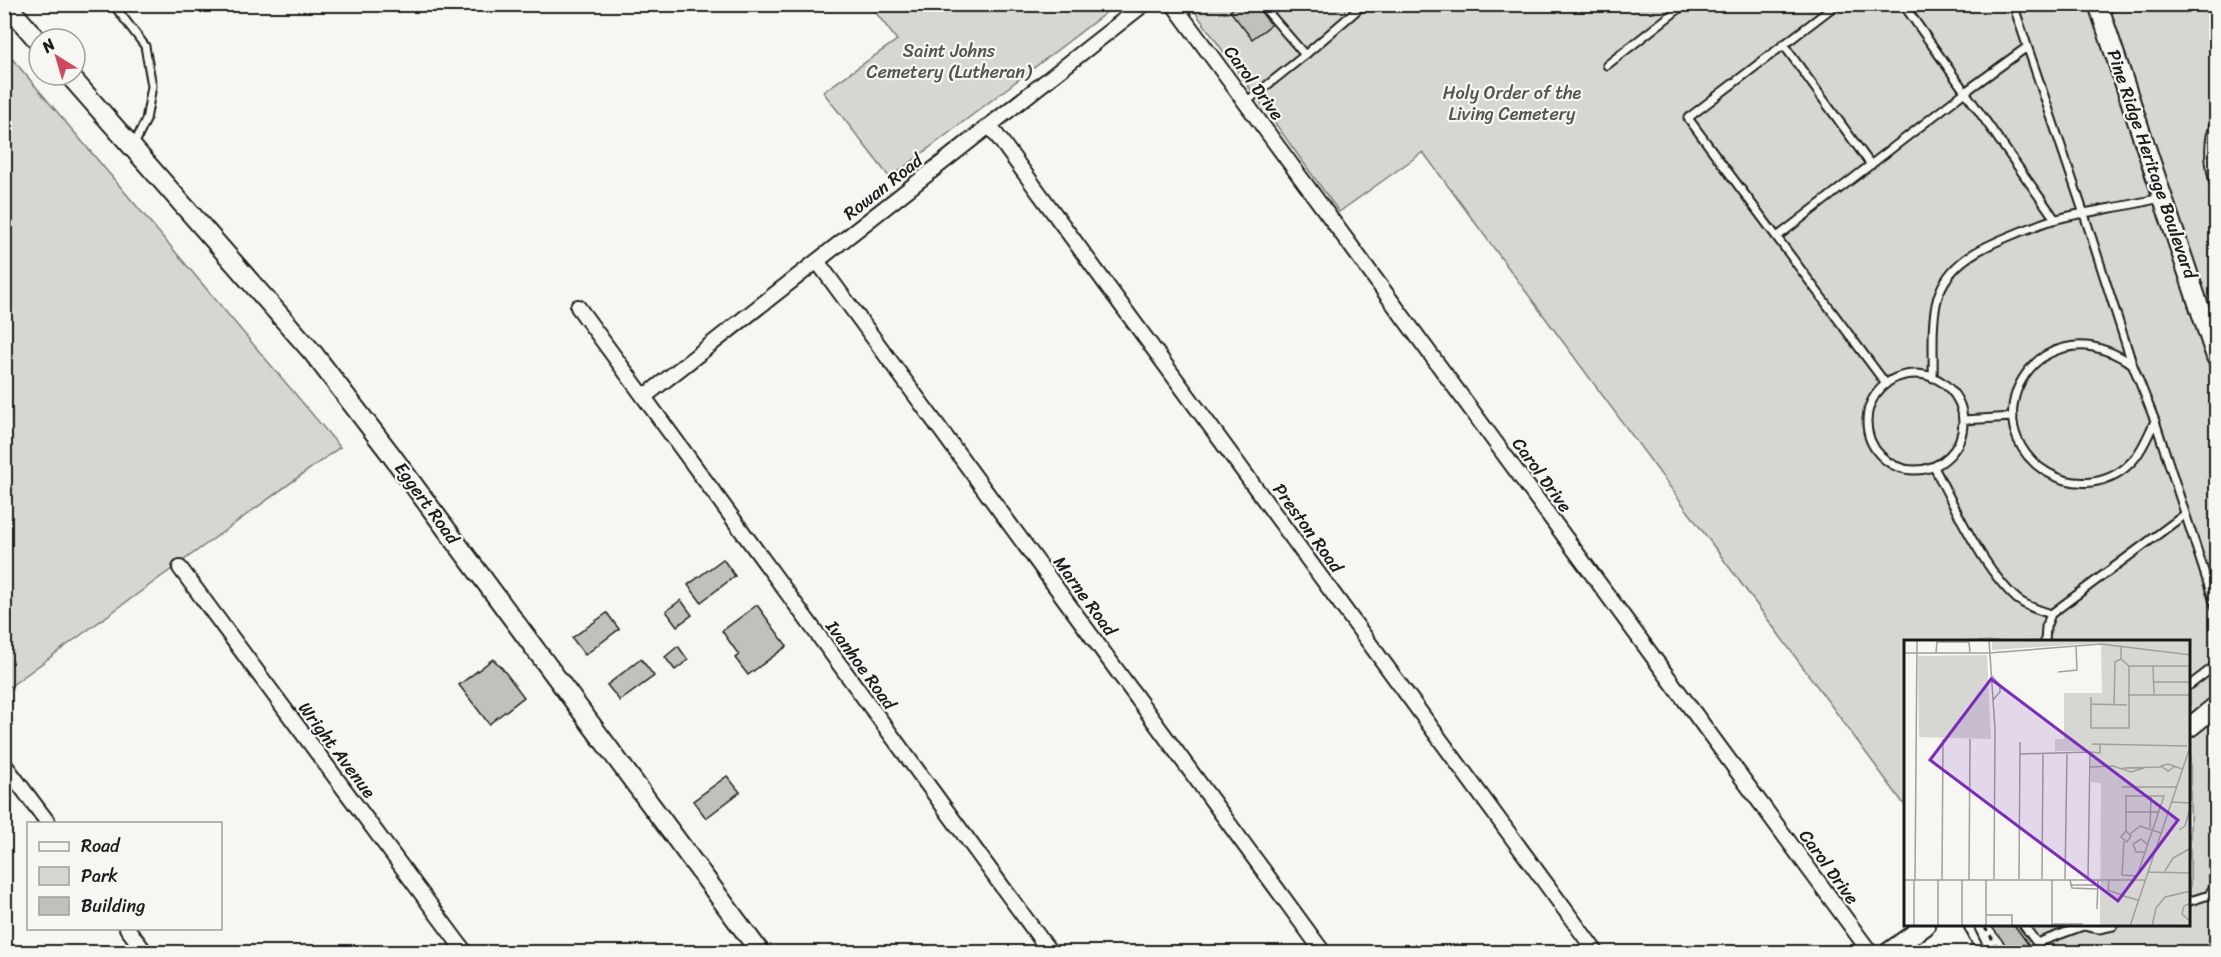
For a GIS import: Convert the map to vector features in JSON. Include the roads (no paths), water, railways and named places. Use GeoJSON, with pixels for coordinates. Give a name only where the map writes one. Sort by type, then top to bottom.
{"type":"FeatureCollection","features":[{"type":"Feature","properties":{"kind":"street"},"geometry":{"type":"LineString","coordinates":[[6,4],[27,28]]}},
{"type":"Feature","properties":{"kind":"street","name":"Rowan Road"},"geometry":{"type":"LineString","coordinates":[[644,397],[1144,4]]}},
{"type":"Feature","properties":{"kind":"street","name":"Carol Drive"},"geometry":{"type":"LineString","coordinates":[[1173,4],[1870,952]]}},
{"type":"Feature","properties":{"kind":"street","name":"Pine Ridge Heritage Boulevard"},"geometry":{"type":"LineString","coordinates":[[2098,4],[2217,357]]}},
{"type":"Feature","properties":{"kind":"street","name":"Eggert Road"},"geometry":{"type":"LineString","coordinates":[[80,87],[313,353],[396,461],[759,952]]}},
{"type":"Feature","properties":{"kind":"street","name":"Preston Road"},"geometry":{"type":"LineString","coordinates":[[990,126],[1596,952]]}},
{"type":"Feature","properties":{"kind":"street","name":"Marne Road"},"geometry":{"type":"LineString","coordinates":[[817,261],[1323,952]]}},
{"type":"Feature","properties":{"kind":"street","name":"Ivanhoe Road"},"geometry":{"type":"LineString","coordinates":[[578,307],[1050,952]]}},
{"type":"Feature","properties":{"kind":"street","name":"Wright Avenue"},"geometry":{"type":"LineString","coordinates":[[180,568],[465,952]]}},
{"type":"Feature","properties":{"kind":"street"},"geometry":{"type":"LineString","coordinates":[[2191,726],[2217,706]]}},
{"type":"Feature","properties":{"kind":"street"},"geometry":{"type":"LineString","coordinates":[[4,764],[48,822]]}},
{"type":"Feature","properties":{"kind":"street"},"geometry":{"type":"LineString","coordinates":[[1889,952],[1924,927]]}},
{"type":"Feature","properties":{"kind":"street"},"geometry":{"type":"LineString","coordinates":[[128,930],[145,952]]}},
{"type":"Feature","properties":{"kind":"lane"},"geometry":{"type":"LineString","coordinates":[[113,4],[145,46],[152,86],[146,120],[133,147]]}},
{"type":"Feature","properties":{"kind":"lane"},"geometry":{"type":"LineString","coordinates":[[1261,4],[1305,55]]}},
{"type":"Feature","properties":{"kind":"lane"},"geometry":{"type":"LineString","coordinates":[[1246,102],[1364,4]]}},
{"type":"Feature","properties":{"kind":"lane"},"geometry":{"type":"LineString","coordinates":[[1607,65],[1685,4]]}},
{"type":"Feature","properties":{"kind":"lane"},"geometry":{"type":"LineString","coordinates":[[1837,4],[1688,118],[1886,384]]}},
{"type":"Feature","properties":{"kind":"lane"},"geometry":{"type":"LineString","coordinates":[[1903,4],[2055,219]]}},
{"type":"Feature","properties":{"kind":"lane"},"geometry":{"type":"LineString","coordinates":[[2013,4],[2132,363],[2155,422],[2184,515],[2217,608]]}},
{"type":"Feature","properties":{"kind":"lane"},"geometry":{"type":"LineString","coordinates":[[1783,44],[1871,165]]}},
{"type":"Feature","properties":{"kind":"lane"},"geometry":{"type":"LineString","coordinates":[[1777,237],[2027,46]]}},
{"type":"Feature","properties":{"kind":"lane"},"geometry":{"type":"LineString","coordinates":[[2217,120],[2210,146],[2210,168],[2217,189]]}},
{"type":"Feature","properties":{"kind":"lane"},"geometry":{"type":"LineString","coordinates":[[1933,378],[1939,293],[1948,274],[1963,260],[1982,248],[2055,219],[2163,197]]}},
{"type":"Feature","properties":{"kind":"lane"},"geometry":{"type":"LineString","coordinates":[[2132,363],[2113,352],[2096,346],[2078,345],[2060,348],[2044,356],[2025,375],[2014,399],[2013,417],[2017,438],[2026,456],[2041,470],[2060,480],[2080,483],[2101,480],[2120,472],[2135,458],[2155,422]]}},
{"type":"Feature","properties":{"kind":"lane"},"geometry":{"type":"LineString","coordinates":[[1909,375],[1922,375],[1943,383],[1957,399],[1963,420],[1960,439],[1950,456],[1934,467],[1914,471],[1895,466],[1879,455],[1870,437],[1867,418],[1873,399],[1886,384],[1909,375]]}},
{"type":"Feature","properties":{"kind":"lane"},"geometry":{"type":"LineString","coordinates":[[1963,420],[2013,417]]}},
{"type":"Feature","properties":{"kind":"lane"},"geometry":{"type":"LineString","coordinates":[[1934,467],[1965,528],[2005,586],[2017,599],[2030,607],[2050,614]]}},
{"type":"Feature","properties":{"kind":"lane"},"geometry":{"type":"LineString","coordinates":[[2045,640],[2050,614],[2184,515]]}},
{"type":"Feature","properties":{"kind":"lane"},"geometry":{"type":"LineString","coordinates":[[2191,684],[2217,665]]}},
{"type":"Feature","properties":{"kind":"lane"},"geometry":{"type":"LineString","coordinates":[[2191,901],[2213,897],[2217,882]]}},
{"type":"Feature","properties":{"kind":"lane"},"geometry":{"type":"LineString","coordinates":[[1968,927],[1980,952]]}},
{"type":"Feature","properties":{"kind":"lane"},"geometry":{"type":"LineString","coordinates":[[2025,927],[2037,943],[2080,927]]}},
{"type":"Feature","properties":{"kind":"lane"},"geometry":{"type":"LineString","coordinates":[[2088,927],[2099,929],[2108,927]]}},
{"type":"Feature","properties":{"kind":"park label","name":"Saint Johns Cemetery (Lutheran)"},"geometry":{"type":"Point","coordinates":[949,61]}},
{"type":"Feature","properties":{"kind":"park label","name":"Holy Order of the Living Cemetery"},"geometry":{"type":"Point","coordinates":[1512,103]}}]}
